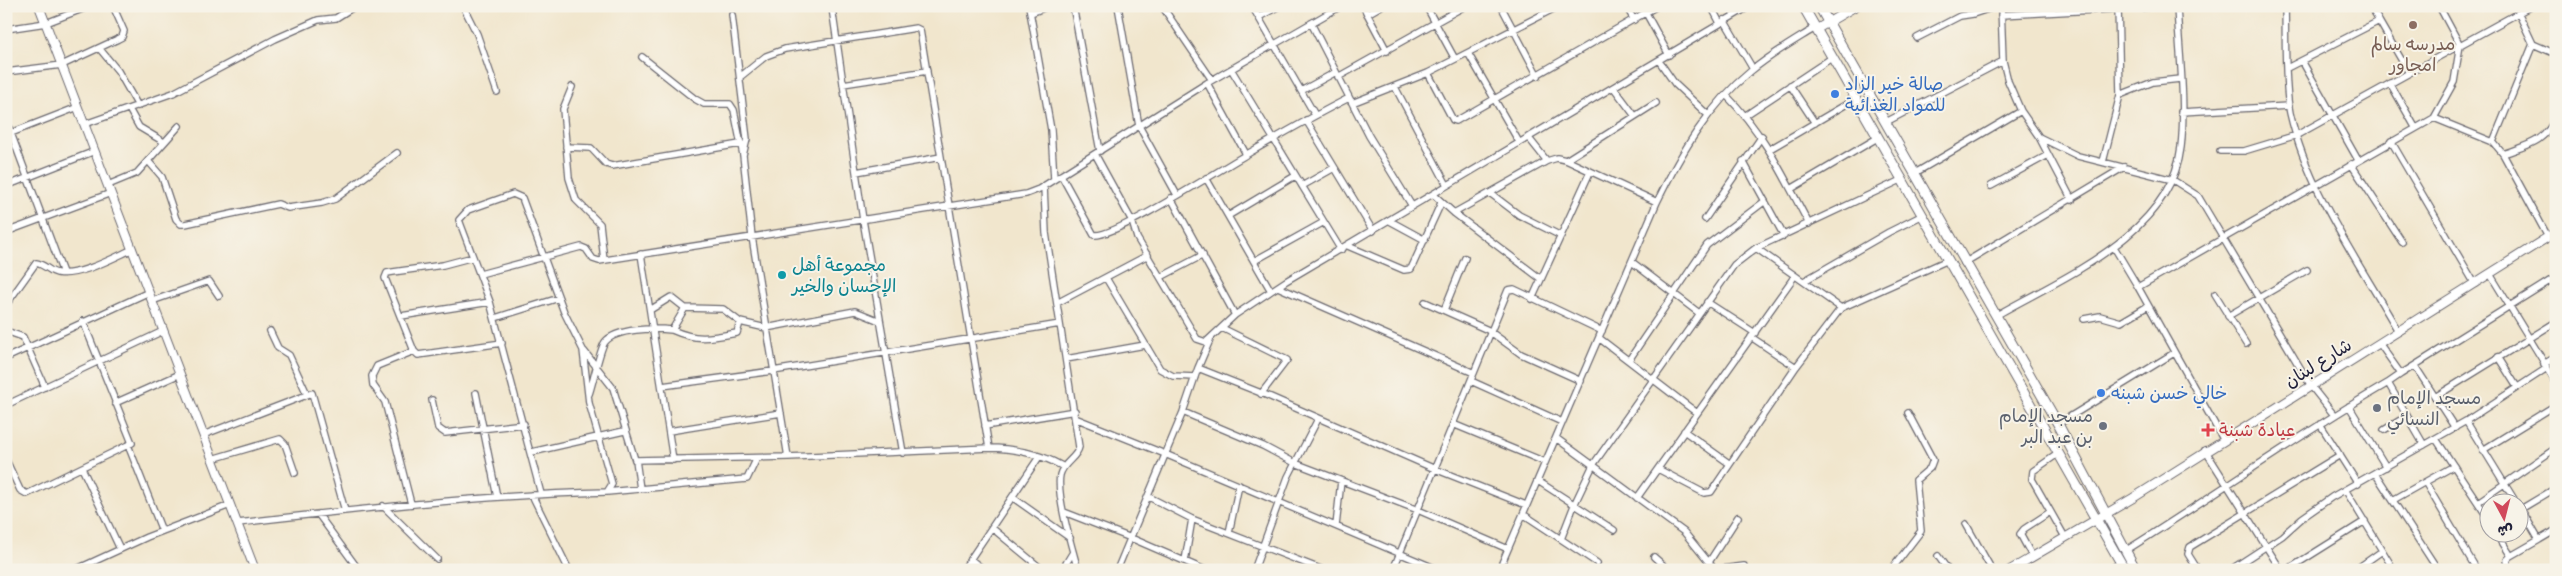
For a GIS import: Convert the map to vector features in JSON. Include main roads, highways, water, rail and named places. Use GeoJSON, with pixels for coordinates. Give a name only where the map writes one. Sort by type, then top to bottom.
{"type":"FeatureCollection","features":[{"type":"Feature","properties":{"kind":"main road"},"geometry":{"type":"LineString","coordinates":[[1803,6],[2123,566]]}},
{"type":"Feature","properties":{"kind":"main road"},"geometry":{"type":"LineString","coordinates":[[1818,6],[2058,424],[2136,570]]}},
{"type":"Feature","properties":{"kind":"place","name":"مدرسه سالم امجاور"},"geometry":{"type":"Point","coordinates":[2413,25]}},
{"type":"Feature","properties":{"kind":"place","name":"صالة خير الزاد للمواد الغذائية"},"geometry":{"type":"Point","coordinates":[1835,94]}},
{"type":"Feature","properties":{"kind":"place","name":"مجموعة أهل الإحسان والخير"},"geometry":{"type":"Point","coordinates":[782,275]}},
{"type":"Feature","properties":{"kind":"place","name":"خالي خسن شبنه"},"geometry":{"type":"Point","coordinates":[2101,393]}},
{"type":"Feature","properties":{"kind":"place","name":"مسجد الإمام النسائي"},"geometry":{"type":"Point","coordinates":[2377,408]}},
{"type":"Feature","properties":{"kind":"place","name":"مسجد الإمام بن عبد البر"},"geometry":{"type":"Point","coordinates":[2103,426]}},
{"type":"Feature","properties":{"kind":"place","name":"عيادة شبنة"},"geometry":{"type":"Point","coordinates":[2208,430]}}]}
